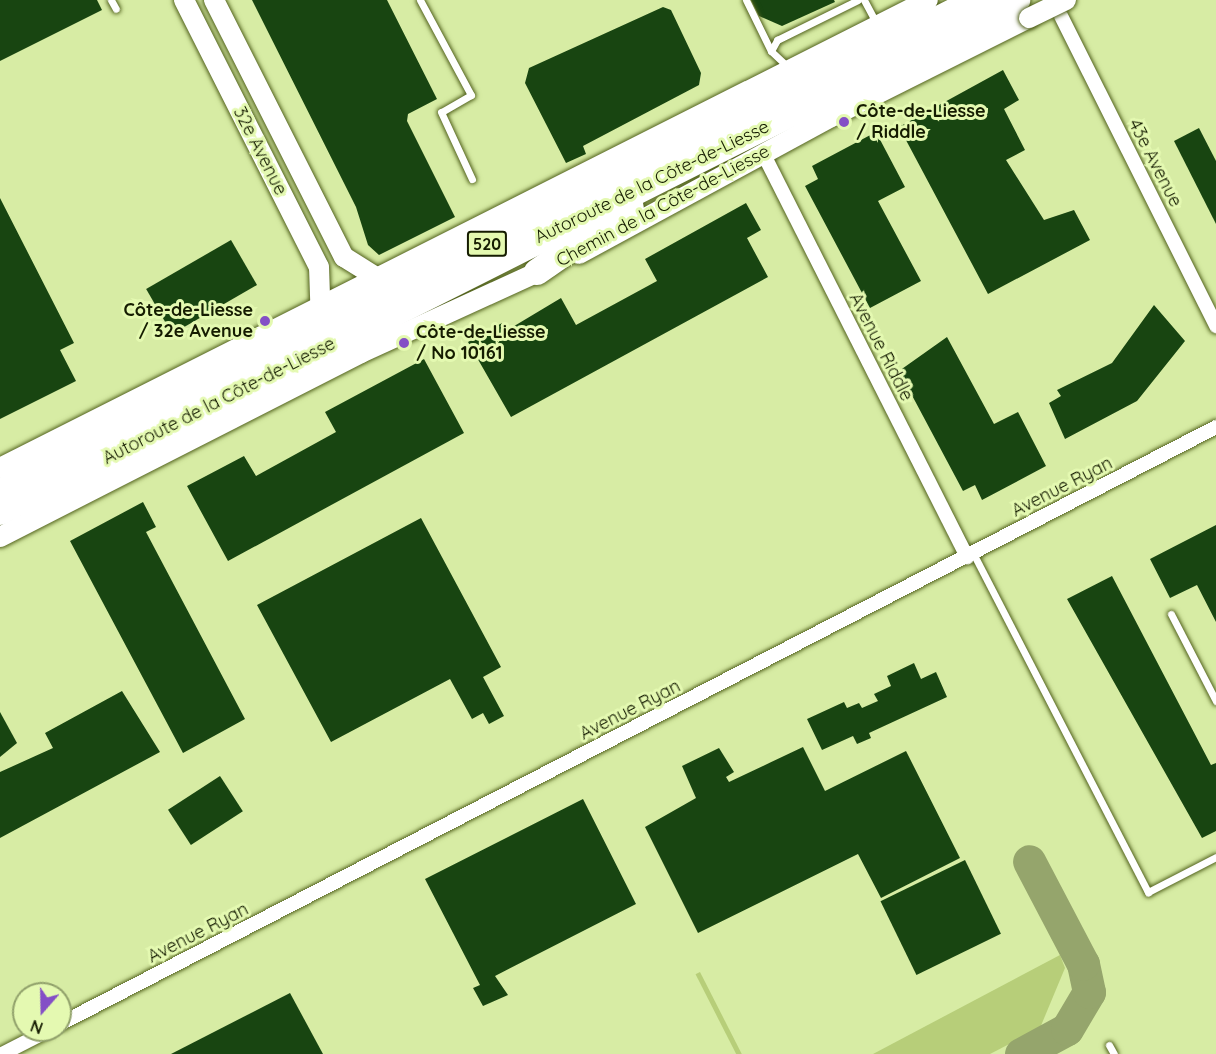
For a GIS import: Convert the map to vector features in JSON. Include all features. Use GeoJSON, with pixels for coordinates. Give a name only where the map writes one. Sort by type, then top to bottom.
{"type":"FeatureCollection","features":[{"type":"Feature","properties":{"kind":"highway","name":"Autoroute de la Côte-de-Liesse"},"geometry":{"type":"LineString","coordinates":[[0,492],[976,0]]}},
{"type":"Feature","properties":{"kind":"highway","name":"Autoroute de la Côte-de-Liesse"},"geometry":{"type":"LineString","coordinates":[[0,512],[698,159],[1023,9]]}},
{"type":"Feature","properties":{"kind":"highway"},"geometry":{"type":"LineString","coordinates":[[537,272],[698,159]]}},
{"type":"Feature","properties":{"kind":"main road","name":"32e Avenue"},"geometry":{"type":"LineString","coordinates":[[184,0],[319,267],[320,305]]}},
{"type":"Feature","properties":{"kind":"main road","name":"32e Avenue"},"geometry":{"type":"LineString","coordinates":[[214,0],[344,257],[376,277]]}},
{"type":"Feature","properties":{"kind":"main road"},"geometry":{"type":"LineString","coordinates":[[0,468],[928,0]]}},
{"type":"Feature","properties":{"kind":"main road","name":"Chemin de la Côte-de-Liesse"},"geometry":{"type":"LineString","coordinates":[[0,537],[361,353],[625,231],[1023,9],[1064,8]]}},
{"type":"Feature","properties":{"kind":"street","name":"43e Avenue"},"geometry":{"type":"LineString","coordinates":[[1064,8],[1216,326]]}},
{"type":"Feature","properties":{"kind":"street","name":"Avenue Riddle"},"geometry":{"type":"LineString","coordinates":[[763,153],[970,555]]}},
{"type":"Feature","properties":{"kind":"street","name":"Avenue Ryan"},"geometry":{"type":"LineString","coordinates":[[72,1018],[1216,428]]}},
{"type":"Feature","properties":{"kind":"street"},"geometry":{"type":"LineString","coordinates":[[2,1054],[26,1042]]}},
{"type":"Feature","properties":{"kind":"lane"},"geometry":{"type":"LineString","coordinates":[[111,0],[116,9]]}},
{"type":"Feature","properties":{"kind":"lane"},"geometry":{"type":"LineString","coordinates":[[420,0],[471,95],[441,112],[472,178]]}},
{"type":"Feature","properties":{"kind":"lane"},"geometry":{"type":"LineString","coordinates":[[746,0],[771,51],[789,69]]}},
{"type":"Feature","properties":{"kind":"lane"},"geometry":{"type":"LineString","coordinates":[[864,0],[877,25]]}},
{"type":"Feature","properties":{"kind":"lane"},"geometry":{"type":"LineString","coordinates":[[771,51],[777,40],[853,1]]}},
{"type":"Feature","properties":{"kind":"lane"},"geometry":{"type":"LineString","coordinates":[[970,555],[1148,892],[1216,857]]}},
{"type":"Feature","properties":{"kind":"lane"},"geometry":{"type":"LineString","coordinates":[[1171,614],[1216,701]]}},
{"type":"Feature","properties":{"kind":"lane"},"geometry":{"type":"LineString","coordinates":[[1109,1045],[1114,1054]]}},
{"type":"Feature","properties":{"kind":"green space"},"geometry":{"type":"Polygon","coordinates":[[[1060,955],[1065,968],[1040,1028],[990,1054],[873,1054],[1060,955]]]}},
{"type":"Feature","properties":{"kind":"green space"},"geometry":{"type":"Polygon","coordinates":[[[700,972],[742,1054],[736,1054],[696,974],[700,972]]]}},
{"type":"Feature","properties":{"kind":"building"},"geometry":{"type":"Polygon","coordinates":[[[0,0],[97,0],[102,10],[0,61],[0,0]]]}},
{"type":"Feature","properties":{"kind":"building"},"geometry":{"type":"Polygon","coordinates":[[[252,0],[387,0],[437,99],[408,114],[407,121],[455,217],[379,255],[368,245],[356,207],[252,0]]]}},
{"type":"Feature","properties":{"kind":"building"},"geometry":{"type":"Polygon","coordinates":[[[751,0],[834,0],[835,2],[782,26],[759,16],[751,0]]]}},
{"type":"Feature","properties":{"kind":"building"},"geometry":{"type":"Polygon","coordinates":[[[663,7],[671,10],[701,73],[699,85],[583,146],[586,154],[566,163],[525,83],[529,68],[663,7]]]}},
{"type":"Feature","properties":{"kind":"building"},"geometry":{"type":"Polygon","coordinates":[[[1003,70],[1019,100],[1004,109],[1025,150],[1006,160],[1044,220],[1074,210],[1090,240],[988,294],[899,127],[1003,70]]]}},
{"type":"Feature","properties":{"kind":"building"},"geometry":{"type":"Polygon","coordinates":[[[1199,128],[1216,161],[1216,224],[1174,141],[1199,128]]]}},
{"type":"Feature","properties":{"kind":"building"},"geometry":{"type":"Polygon","coordinates":[[[876,132],[905,187],[878,201],[921,281],[870,308],[805,186],[818,179],[812,166],[876,132]]]}},
{"type":"Feature","properties":{"kind":"building"},"geometry":{"type":"Polygon","coordinates":[[[0,198],[74,343],[60,350],[76,381],[0,419],[0,198]]]}},
{"type":"Feature","properties":{"kind":"building"},"geometry":{"type":"Polygon","coordinates":[[[746,203],[761,230],[747,238],[768,277],[511,417],[468,342],[502,323],[506,331],[561,298],[576,325],[657,281],[645,259],[746,203]]]}},
{"type":"Feature","properties":{"kind":"building"},"geometry":{"type":"Polygon","coordinates":[[[231,240],[257,285],[172,334],[146,289],[231,240]]]}},
{"type":"Feature","properties":{"kind":"building"},"geometry":{"type":"Polygon","coordinates":[[[1154,305],[1185,341],[1137,401],[1065,439],[1049,403],[1061,396],[1057,390],[1112,363],[1154,305]]]}},
{"type":"Feature","properties":{"kind":"building"},"geometry":{"type":"Polygon","coordinates":[[[947,337],[994,424],[1018,412],[1046,466],[982,500],[975,485],[963,491],[899,371],[947,337]]]}},
{"type":"Feature","properties":{"kind":"building"},"geometry":{"type":"Polygon","coordinates":[[[424,359],[464,433],[228,561],[187,486],[244,456],[256,476],[336,432],[325,412],[424,359]]]}},
{"type":"Feature","properties":{"kind":"building"},"geometry":{"type":"Polygon","coordinates":[[[143,502],[156,527],[146,532],[245,719],[183,753],[70,541],[143,502]]]}},
{"type":"Feature","properties":{"kind":"building"},"geometry":{"type":"Polygon","coordinates":[[[421,518],[501,667],[483,677],[504,716],[489,724],[483,713],[472,719],[450,679],[331,742],[257,605],[421,518]]]}},
{"type":"Feature","properties":{"kind":"building"},"geometry":{"type":"Polygon","coordinates":[[[1216,525],[1216,622],[1197,585],[1170,598],[1150,559],[1216,525]]]}},
{"type":"Feature","properties":{"kind":"building"},"geometry":{"type":"Polygon","coordinates":[[[1112,576],[1211,765],[1216,763],[1216,831],[1202,838],[1067,599],[1112,576]]]}},
{"type":"Feature","properties":{"kind":"building"},"geometry":{"type":"Polygon","coordinates":[[[914,663],[921,679],[936,672],[947,697],[869,733],[871,738],[857,744],[853,736],[822,750],[807,719],[844,702],[847,708],[859,703],[862,708],[878,701],[874,694],[891,686],[887,676],[914,663]]]}},
{"type":"Feature","properties":{"kind":"building"},"geometry":{"type":"Polygon","coordinates":[[[122,691],[160,752],[0,838],[0,772],[53,748],[45,733],[122,691]]]}},
{"type":"Feature","properties":{"kind":"building"},"geometry":{"type":"Polygon","coordinates":[[[0,712],[17,743],[0,757],[0,712]]]}},
{"type":"Feature","properties":{"kind":"building"},"geometry":{"type":"Polygon","coordinates":[[[803,747],[825,791],[906,751],[960,858],[881,898],[858,854],[698,933],[645,827],[696,798],[682,766],[719,748],[734,772],[726,777],[729,782],[803,747]]]}},
{"type":"Feature","properties":{"kind":"building"},"geometry":{"type":"Polygon","coordinates":[[[220,776],[243,811],[191,845],[168,810],[220,776]]]}},
{"type":"Feature","properties":{"kind":"building"},"geometry":{"type":"Polygon","coordinates":[[[583,799],[636,904],[495,976],[508,995],[483,1006],[473,988],[480,985],[425,879],[583,799]]]}},
{"type":"Feature","properties":{"kind":"building"},"geometry":{"type":"Polygon","coordinates":[[[965,860],[1001,934],[916,975],[881,901],[965,860]]]}},
{"type":"Feature","properties":{"kind":"building"},"geometry":{"type":"Polygon","coordinates":[[[290,993],[323,1054],[171,1054],[290,993]]]}},
{"type":"Feature","properties":{"kind":"taxiway"},"geometry":{"type":"LineString","coordinates":[[1021,1054],[1067,1029],[1089,992],[1083,964],[1029,861]]}},
{"type":"Feature","properties":{"kind":"place","name":"Côte-de-Liesse / Riddle"},"geometry":{"type":"Point","coordinates":[844,122]}},
{"type":"Feature","properties":{"kind":"place","name":"Côte-de-Liesse / 32e Avenue"},"geometry":{"type":"Point","coordinates":[265,321]}},
{"type":"Feature","properties":{"kind":"place","name":"Côte-de-Liesse / No 10161"},"geometry":{"type":"Point","coordinates":[404,343]}}]}
